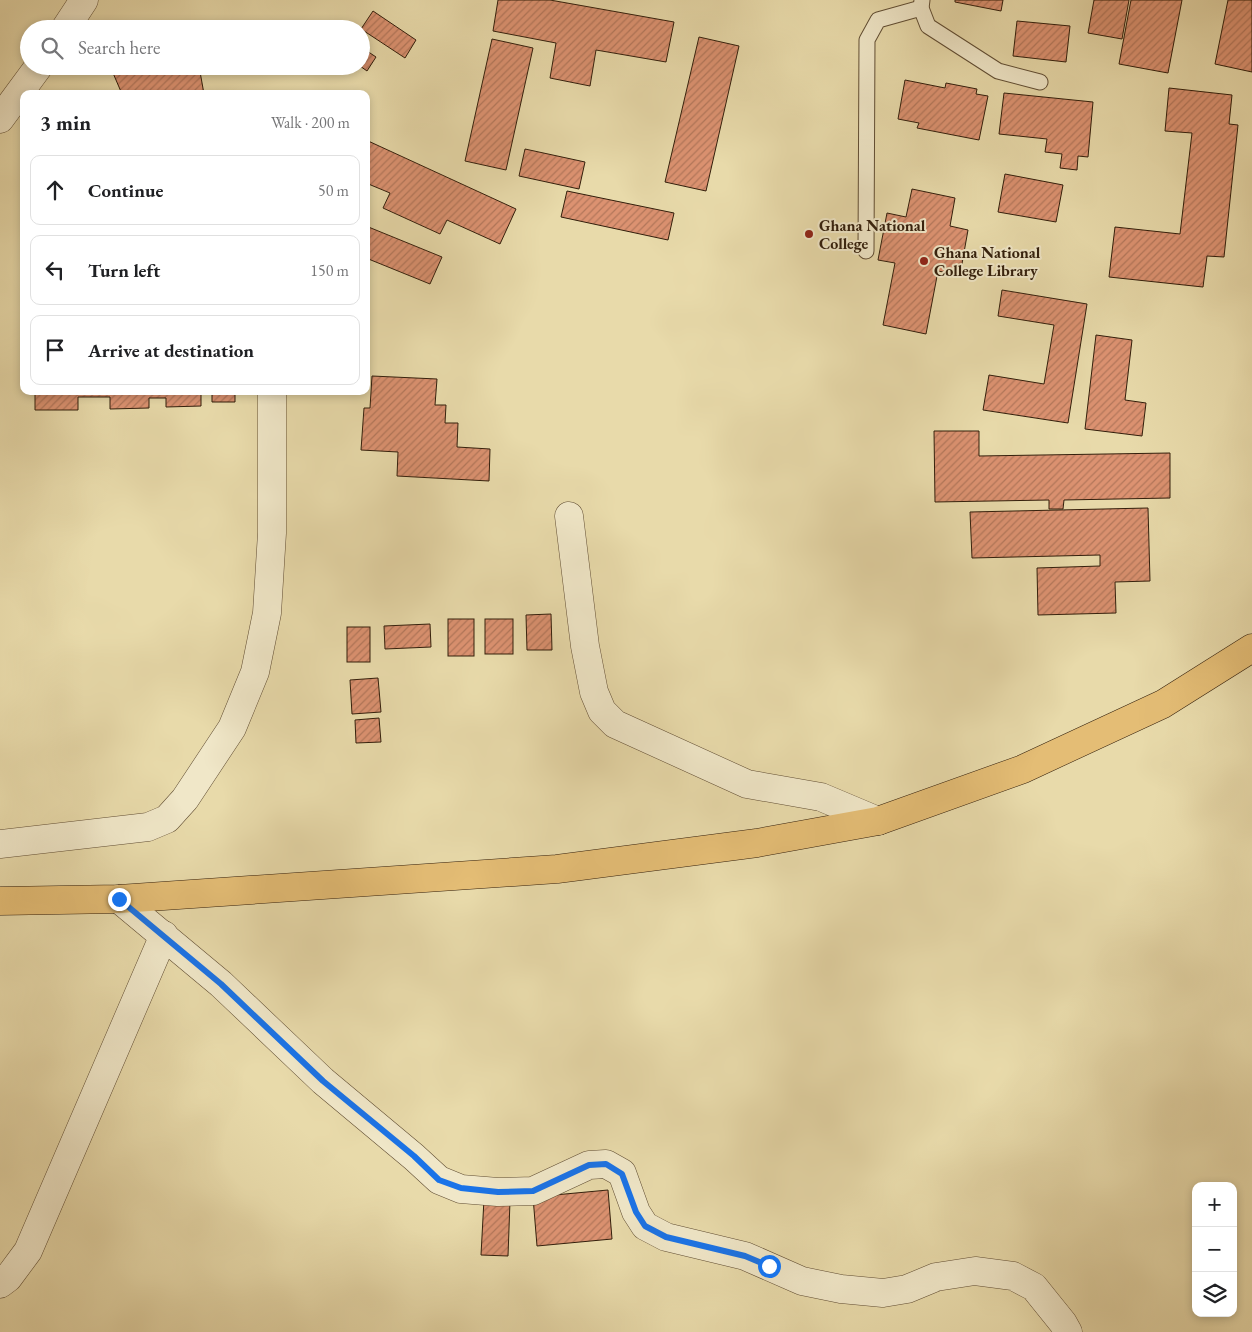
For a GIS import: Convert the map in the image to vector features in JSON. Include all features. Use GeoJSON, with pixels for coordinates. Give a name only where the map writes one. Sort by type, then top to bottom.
{"type":"FeatureCollection","features":[{"type":"Feature","properties":{"kind":"highway"},"geometry":{"type":"LineString","coordinates":[[0,901],[119,899],[557,869],[757,843],[878,821],[1032,765],[1163,704],[1252,648]]}},
{"type":"Feature","properties":{"kind":"street"},"geometry":{"type":"LineString","coordinates":[[71,20],[84,0]]}},
{"type":"Feature","properties":{"kind":"street"},"geometry":{"type":"LineString","coordinates":[[21,90],[32,75]]}},
{"type":"Feature","properties":{"kind":"street"},"geometry":{"type":"LineString","coordinates":[[0,119],[20,92]]}},
{"type":"Feature","properties":{"kind":"street"},"geometry":{"type":"LineString","coordinates":[[0,844],[148,826],[167,819],[185,799],[232,728],[255,672],[267,613],[272,533],[272,395]]}},
{"type":"Feature","properties":{"kind":"street"},"geometry":{"type":"LineString","coordinates":[[569,516],[585,646],[594,692],[602,711],[614,724],[747,784],[821,797],[878,821]]}},
{"type":"Feature","properties":{"kind":"street"},"geometry":{"type":"LineString","coordinates":[[119,899],[221,984],[323,1081],[414,1156],[439,1180],[461,1188],[498,1192],[533,1191],[589,1165],[606,1164],[622,1174],[636,1212],[645,1226],[666,1237],[745,1256],[802,1281],[841,1289],[883,1293],[907,1289],[936,1277],[975,1271],[1013,1276],[1034,1287],[1068,1332]]}},
{"type":"Feature","properties":{"kind":"street"},"geometry":{"type":"LineString","coordinates":[[0,1284],[8,1278],[28,1251],[164,935]]}},
{"type":"Feature","properties":{"kind":"lane"},"geometry":{"type":"LineString","coordinates":[[866,250],[867,40],[878,20],[921,4],[928,26],[998,71],[1040,82]]}},
{"type":"Feature","properties":{"kind":"building"},"geometry":{"type":"Polygon","coordinates":[[[498,0],[550,0],[674,22],[666,62],[596,50],[590,86],[550,78],[556,43],[493,31],[498,0]]]}},
{"type":"Feature","properties":{"kind":"building"},"geometry":{"type":"Polygon","coordinates":[[[955,0],[1003,0],[1001,11],[955,2],[955,0]]]}},
{"type":"Feature","properties":{"kind":"building"},"geometry":{"type":"Polygon","coordinates":[[[1094,0],[1129,0],[1122,39],[1088,33],[1094,0]]]}},
{"type":"Feature","properties":{"kind":"building"},"geometry":{"type":"Polygon","coordinates":[[[1131,0],[1182,0],[1168,73],[1119,64],[1131,0]]]}},
{"type":"Feature","properties":{"kind":"building"},"geometry":{"type":"Polygon","coordinates":[[[1228,0],[1252,0],[1252,72],[1215,64],[1228,0]]]}},
{"type":"Feature","properties":{"kind":"building"},"geometry":{"type":"Polygon","coordinates":[[[373,11],[416,40],[405,58],[370,35],[370,20],[367,20],[373,11]]]}},
{"type":"Feature","properties":{"kind":"building"},"geometry":{"type":"Polygon","coordinates":[[[1017,21],[1070,26],[1066,62],[1013,56],[1017,21]]]}},
{"type":"Feature","properties":{"kind":"building"},"geometry":{"type":"Polygon","coordinates":[[[699,37],[739,46],[706,191],[665,182],[699,37]]]}},
{"type":"Feature","properties":{"kind":"building"},"geometry":{"type":"Polygon","coordinates":[[[492,39],[533,48],[506,170],[465,161],[492,39]]]}},
{"type":"Feature","properties":{"kind":"building"},"geometry":{"type":"Polygon","coordinates":[[[370,53],[376,57],[370,66],[370,53]]]}},
{"type":"Feature","properties":{"kind":"building"},"geometry":{"type":"Polygon","coordinates":[[[114,75],[201,75],[203,90],[120,90],[114,75]]]}},
{"type":"Feature","properties":{"kind":"building"},"geometry":{"type":"Polygon","coordinates":[[[905,80],[945,88],[946,83],[977,89],[976,94],[988,96],[979,140],[917,128],[919,123],[898,119],[905,80]]]}},
{"type":"Feature","properties":{"kind":"building"},"geometry":{"type":"Polygon","coordinates":[[[1169,88],[1232,95],[1229,124],[1238,125],[1224,257],[1207,256],[1203,287],[1109,277],[1115,227],[1180,234],[1192,133],[1165,131],[1169,88]]]}},
{"type":"Feature","properties":{"kind":"building"},"geometry":{"type":"Polygon","coordinates":[[[1004,93],[1093,102],[1088,157],[1078,156],[1077,170],[1060,168],[1062,154],[1045,152],[1047,139],[999,134],[1004,93]]]}},
{"type":"Feature","properties":{"kind":"building"},"geometry":{"type":"Polygon","coordinates":[[[370,142],[516,209],[500,244],[447,220],[440,234],[383,208],[390,193],[370,185],[370,142]]]}},
{"type":"Feature","properties":{"kind":"building"},"geometry":{"type":"Polygon","coordinates":[[[525,149],[585,162],[579,189],[519,176],[525,149]]]}},
{"type":"Feature","properties":{"kind":"building"},"geometry":{"type":"Polygon","coordinates":[[[1005,174],[1063,185],[1056,222],[998,212],[1005,174]]]}},
{"type":"Feature","properties":{"kind":"building","name":"Ghana National College Library"},"geometry":{"type":"Polygon","coordinates":[[[912,189],[955,198],[950,226],[968,230],[960,275],[938,271],[926,334],[883,325],[895,263],[878,260],[887,213],[906,217],[912,189]]]}},
{"type":"Feature","properties":{"kind":"building"},"geometry":{"type":"Polygon","coordinates":[[[567,191],[674,213],[668,240],[561,217],[567,191]]]}},
{"type":"Feature","properties":{"kind":"building"},"geometry":{"type":"Polygon","coordinates":[[[370,228],[442,257],[430,284],[370,260],[370,228]]]}},
{"type":"Feature","properties":{"kind":"building"},"geometry":{"type":"Polygon","coordinates":[[[1002,290],[1087,304],[1068,423],[983,410],[989,375],[1044,384],[1054,325],[998,316],[1002,290]]]}},
{"type":"Feature","properties":{"kind":"building"},"geometry":{"type":"Polygon","coordinates":[[[1096,335],[1132,340],[1125,400],[1146,403],[1142,436],[1085,429],[1096,335]]]}},
{"type":"Feature","properties":{"kind":"building"},"geometry":{"type":"Polygon","coordinates":[[[372,376],[437,379],[435,405],[446,405],[445,423],[458,423],[457,447],[490,449],[489,481],[397,476],[398,452],[361,450],[364,408],[370,408],[372,376]]]}},
{"type":"Feature","properties":{"kind":"building"},"geometry":{"type":"Polygon","coordinates":[[[35,395],[201,395],[201,406],[166,407],[166,398],[149,398],[149,408],[110,409],[110,397],[78,397],[78,410],[35,410],[35,395]]]}},
{"type":"Feature","properties":{"kind":"building"},"geometry":{"type":"Polygon","coordinates":[[[212,395],[235,395],[235,402],[212,402],[212,395]]]}},
{"type":"Feature","properties":{"kind":"building"},"geometry":{"type":"Polygon","coordinates":[[[934,431],[979,431],[979,456],[1170,453],[1170,498],[1064,500],[1063,509],[1049,509],[1049,500],[935,502],[934,431]]]}},
{"type":"Feature","properties":{"kind":"building"},"geometry":{"type":"Polygon","coordinates":[[[1148,508],[1150,581],[1115,582],[1116,613],[1038,615],[1037,568],[1100,566],[1100,555],[972,558],[970,512],[1148,508]]]}},
{"type":"Feature","properties":{"kind":"building"},"geometry":{"type":"Polygon","coordinates":[[[551,614],[552,650],[527,650],[526,615],[551,614]]]}},
{"type":"Feature","properties":{"kind":"building"},"geometry":{"type":"Polygon","coordinates":[[[448,619],[474,619],[474,656],[448,656],[448,619]]]}},
{"type":"Feature","properties":{"kind":"building"},"geometry":{"type":"Polygon","coordinates":[[[485,619],[513,619],[513,654],[485,654],[485,619]]]}},
{"type":"Feature","properties":{"kind":"building"},"geometry":{"type":"Polygon","coordinates":[[[430,624],[431,647],[385,649],[384,626],[430,624]]]}},
{"type":"Feature","properties":{"kind":"building"},"geometry":{"type":"Polygon","coordinates":[[[347,627],[370,627],[370,662],[347,662],[347,627]]]}},
{"type":"Feature","properties":{"kind":"building"},"geometry":{"type":"Polygon","coordinates":[[[378,678],[381,712],[352,714],[350,680],[378,678]]]}},
{"type":"Feature","properties":{"kind":"building"},"geometry":{"type":"Polygon","coordinates":[[[379,718],[381,742],[356,743],[355,720],[379,718]]]}},
{"type":"Feature","properties":{"kind":"building"},"geometry":{"type":"Polygon","coordinates":[[[608,1190],[612,1239],[537,1246],[533,1197],[608,1190]]]}},
{"type":"Feature","properties":{"kind":"building"},"geometry":{"type":"Polygon","coordinates":[[[484,1199],[510,1201],[508,1256],[481,1255],[484,1199]]]}},
{"type":"Feature","properties":{"kind":"place","name":"Ghana National College"},"geometry":{"type":"Point","coordinates":[809,234]}},
{"type":"Feature","properties":{"kind":"place","name":"Ghana National College Library"},"geometry":{"type":"Point","coordinates":[924,261]}},
{"type":"Feature","properties":{"kind":"route"},"geometry":{"type":"LineString","coordinates":[[119,899],[221,984],[323,1081],[414,1156],[439,1180],[461,1188],[498,1192],[533,1191],[589,1165],[606,1164],[622,1174],[636,1212],[645,1226],[666,1237],[745,1256],[769,1266]]}}]}
